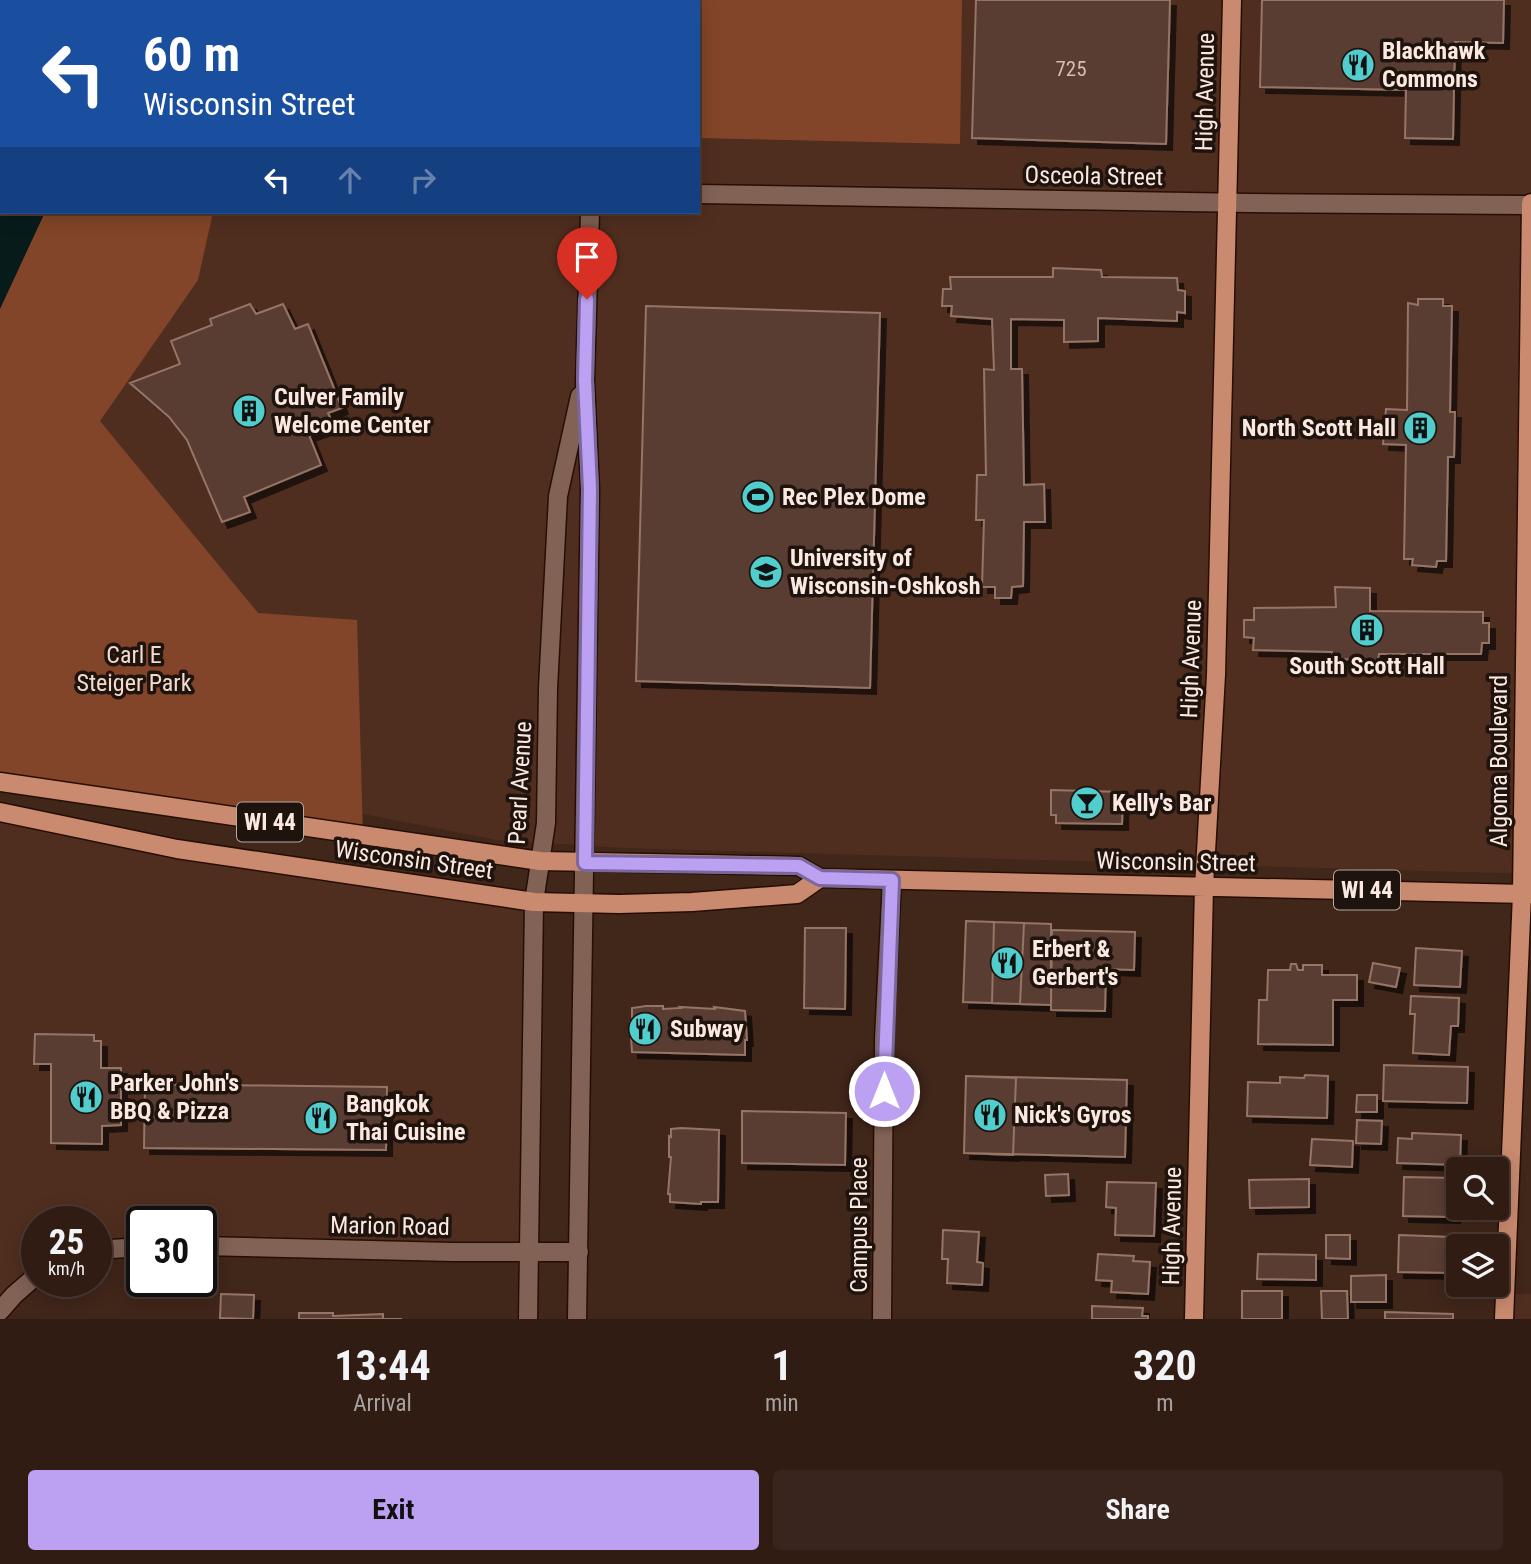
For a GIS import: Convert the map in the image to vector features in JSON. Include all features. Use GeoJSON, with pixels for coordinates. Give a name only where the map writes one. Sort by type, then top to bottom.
{"type":"FeatureCollection","features":[{"type":"Feature","properties":{"kind":"main road","name":"High Avenue"},"geometry":{"type":"LineString","coordinates":[[1194,1319],[1204,887],[1216,676],[1232,0]]}},
{"type":"Feature","properties":{"kind":"main road","name":"Algoma Boulevard"},"geometry":{"type":"LineString","coordinates":[[1504,1319],[1527,894],[1531,204]]}},
{"type":"Feature","properties":{"kind":"main road","name":"Wisconsin Street"},"geometry":{"type":"LineString","coordinates":[[0,782],[540,861],[799,866],[820,878],[1527,894]]}},
{"type":"Feature","properties":{"kind":"main road","name":"Wisconsin Street"},"geometry":{"type":"LineString","coordinates":[[0,812],[177,849],[534,902],[692,902],[797,894],[820,878]]}},
{"type":"Feature","properties":{"kind":"street","name":"Osceola Street"},"geometry":{"type":"LineString","coordinates":[[700,194],[1531,204]]}},
{"type":"Feature","properties":{"kind":"street","name":"Pearl Avenue"},"geometry":{"type":"LineString","coordinates":[[578,1319],[590,489],[585,380],[590,214]]}},
{"type":"Feature","properties":{"kind":"street","name":"Pearl Avenue"},"geometry":{"type":"LineString","coordinates":[[528,1319],[534,902],[546,823],[548,688],[558,496],[585,380]]}},
{"type":"Feature","properties":{"kind":"street","name":"Campus Place"},"geometry":{"type":"LineString","coordinates":[[882,1319],[884,1038],[892,880]]}},
{"type":"Feature","properties":{"kind":"street","name":"Marion Road"},"geometry":{"type":"LineString","coordinates":[[217,1247],[579,1252]]}},
{"type":"Feature","properties":{"kind":"street"},"geometry":{"type":"LineString","coordinates":[[0,1311],[21,1289]]}},
{"type":"Feature","properties":{"kind":"shaded area","name":"University of Wisconsin-Oshkosh"},"geometry":{"type":"Polygon","coordinates":[[[700,0],[1531,0],[1531,874],[625,848],[497,840],[101,763],[0,399],[76,214],[700,214],[700,0]]]}},
{"type":"Feature","properties":{"kind":"shaded area"},"geometry":{"type":"Polygon","coordinates":[[[0,214],[44,214],[0,309],[0,214]]]}},
{"type":"Feature","properties":{"kind":"shaded area"},"geometry":{"type":"Polygon","coordinates":[[[0,812],[534,902],[530,1251],[217,1246],[217,1206],[126,1206],[126,1248],[112,1249],[112,1206],[21,1206],[21,1291],[0,1311],[0,812]]]}},
{"type":"Feature","properties":{"kind":"shaded area"},"geometry":{"type":"Polygon","coordinates":[[[1509,1294],[1531,1294],[1531,1319],[1504,1319],[1505,1297],[1509,1297],[1509,1294]]]}},
{"type":"Feature","properties":{"kind":"green space"},"geometry":{"type":"Polygon","coordinates":[[[700,0],[962,0],[960,144],[700,138],[700,0]]]}},
{"type":"Feature","properties":{"kind":"green space","name":"Carl E Steiger Park"},"geometry":{"type":"Polygon","coordinates":[[[44,214],[213,214],[198,280],[100,421],[258,613],[357,620],[363,836],[0,782],[0,308],[44,214]]]}},
{"type":"Feature","properties":{"kind":"building"},"geometry":{"type":"Polygon","coordinates":[[[976,0],[1170,0],[1166,144],[972,138],[976,0]]]}},
{"type":"Feature","properties":{"kind":"building","name":"Blackhawk Commons"},"geometry":{"type":"Polygon","coordinates":[[[1262,0],[1504,0],[1503,43],[1455,42],[1453,139],[1405,138],[1406,90],[1260,87],[1262,0]]]}},
{"type":"Feature","properties":{"kind":"building"},"geometry":{"type":"Polygon","coordinates":[[[1053,268],[1101,270],[1102,277],[1177,278],[1178,290],[1185,291],[1185,313],[1177,312],[1177,321],[1098,318],[1098,341],[1064,342],[1064,320],[1011,319],[1011,369],[1022,369],[1024,485],[1044,484],[1045,522],[1024,522],[1023,586],[1012,587],[1011,598],[995,598],[995,587],[982,587],[984,520],[976,520],[977,475],[986,475],[984,369],[994,370],[992,319],[951,316],[952,306],[942,306],[943,289],[951,289],[950,277],[1053,277],[1053,268]]]}},
{"type":"Feature","properties":{"kind":"building","name":"North Scott Hall"},"geometry":{"type":"Polygon","coordinates":[[[1418,299],[1443,299],[1443,306],[1452,306],[1450,412],[1455,412],[1454,457],[1448,457],[1446,561],[1437,561],[1436,567],[1412,565],[1413,559],[1404,559],[1406,445],[1383,444],[1386,409],[1407,410],[1408,303],[1418,305],[1418,299]]]}},
{"type":"Feature","properties":{"kind":"building","name":"Culver Family Welcome Center"},"geometry":{"type":"Polygon","coordinates":[[[250,304],[256,314],[283,304],[295,329],[308,324],[342,408],[328,413],[334,426],[309,435],[321,465],[244,497],[250,512],[222,522],[187,440],[169,417],[130,383],[180,364],[171,341],[212,325],[210,319],[250,304]]]}},
{"type":"Feature","properties":{"kind":"building","name":"Rec Plex Dome"},"geometry":{"type":"Polygon","coordinates":[[[646,306],[880,313],[870,688],[636,681],[646,306]]]}},
{"type":"Feature","properties":{"kind":"building","name":"South Scott Hall"},"geometry":{"type":"Polygon","coordinates":[[[1335,587],[1370,588],[1370,611],[1483,612],[1483,623],[1489,623],[1489,643],[1482,643],[1481,654],[1379,654],[1378,660],[1332,659],[1332,652],[1253,650],[1254,638],[1244,637],[1244,620],[1254,620],[1254,608],[1336,607],[1335,587]]]}},
{"type":"Feature","properties":{"kind":"building","name":"Kelly's Bar"},"geometry":{"type":"Polygon","coordinates":[[[1051,790],[1123,792],[1122,824],[1056,823],[1056,815],[1051,815],[1051,790]]]}},
{"type":"Feature","properties":{"kind":"building"},"geometry":{"type":"Polygon","coordinates":[[[966,921],[994,922],[992,1003],[963,1002],[966,921]]]}},
{"type":"Feature","properties":{"kind":"building","name":"Erbert & Gerbert's"},"geometry":{"type":"Polygon","coordinates":[[[994,922],[1024,923],[1020,1004],[992,1003],[994,922]]]}},
{"type":"Feature","properties":{"kind":"building"},"geometry":{"type":"Polygon","coordinates":[[[1024,923],[1051,924],[1051,1005],[1020,1004],[1024,923]]]}},
{"type":"Feature","properties":{"kind":"building"},"geometry":{"type":"Polygon","coordinates":[[[805,928],[846,928],[845,1009],[804,1008],[805,928]]]}},
{"type":"Feature","properties":{"kind":"building"},"geometry":{"type":"Polygon","coordinates":[[[1052,930],[1135,932],[1134,970],[1106,969],[1105,1011],[1051,1010],[1052,930]]]}},
{"type":"Feature","properties":{"kind":"building"},"geometry":{"type":"Polygon","coordinates":[[[1416,948],[1462,951],[1460,987],[1414,985],[1416,948]]]}},
{"type":"Feature","properties":{"kind":"building"},"geometry":{"type":"Polygon","coordinates":[[[1373,963],[1400,968],[1396,987],[1369,982],[1373,963]]]}},
{"type":"Feature","properties":{"kind":"building"},"geometry":{"type":"Polygon","coordinates":[[[1291,964],[1296,964],[1298,970],[1303,970],[1303,965],[1322,965],[1322,975],[1357,975],[1357,1000],[1333,1000],[1333,1045],[1258,1044],[1259,1000],[1267,1000],[1268,970],[1290,970],[1291,964]]]}},
{"type":"Feature","properties":{"kind":"building"},"geometry":{"type":"Polygon","coordinates":[[[1411,996],[1459,998],[1458,1026],[1451,1026],[1449,1055],[1413,1053],[1415,1014],[1410,1014],[1411,996]]]}},
{"type":"Feature","properties":{"kind":"building"},"geometry":{"type":"Polygon","coordinates":[[[663,1006],[663,1009],[715,1009],[714,1007],[745,1011],[745,1055],[632,1052],[632,1008],[663,1006]]]}},
{"type":"Feature","properties":{"kind":"building","name":"Parker John's BBQ & Pizza"},"geometry":{"type":"Polygon","coordinates":[[[35,1034],[94,1035],[94,1041],[101,1041],[101,1068],[121,1068],[121,1125],[102,1126],[102,1144],[51,1143],[51,1064],[34,1064],[35,1034]]]}},
{"type":"Feature","properties":{"kind":"building"},"geometry":{"type":"Polygon","coordinates":[[[1384,1065],[1468,1067],[1467,1103],[1383,1101],[1384,1065]]]}},
{"type":"Feature","properties":{"kind":"building"},"geometry":{"type":"Polygon","coordinates":[[[1305,1075],[1328,1076],[1327,1118],[1247,1116],[1248,1082],[1280,1083],[1280,1077],[1304,1078],[1305,1075]]]}},
{"type":"Feature","properties":{"kind":"building"},"geometry":{"type":"Polygon","coordinates":[[[966,1076],[1127,1080],[1125,1157],[964,1153],[966,1076]]]}},
{"type":"Feature","properties":{"kind":"building","name":"Nick's Gyros"},"geometry":{"type":"Polygon","coordinates":[[[966,1076],[1016,1078],[1013,1155],[964,1153],[966,1076]]]}},
{"type":"Feature","properties":{"kind":"building"},"geometry":{"type":"Polygon","coordinates":[[[145,1084],[387,1087],[386,1150],[144,1148],[145,1084]]]}},
{"type":"Feature","properties":{"kind":"building"},"geometry":{"type":"Polygon","coordinates":[[[1357,1095],[1377,1095],[1377,1112],[1356,1112],[1357,1095]]]}},
{"type":"Feature","properties":{"kind":"building"},"geometry":{"type":"Polygon","coordinates":[[[742,1111],[846,1113],[845,1165],[742,1163],[742,1111]]]}},
{"type":"Feature","properties":{"kind":"building"},"geometry":{"type":"Polygon","coordinates":[[[1357,1120],[1382,1121],[1381,1144],[1356,1143],[1357,1120]]]}},
{"type":"Feature","properties":{"kind":"building"},"geometry":{"type":"Polygon","coordinates":[[[671,1129],[719,1130],[718,1202],[670,1202],[669,1136],[671,1137],[671,1129]]]}},
{"type":"Feature","properties":{"kind":"building"},"geometry":{"type":"Polygon","coordinates":[[[1412,1133],[1461,1135],[1460,1157],[1446,1157],[1446,1165],[1397,1163],[1398,1138],[1412,1139],[1412,1133]]]}},
{"type":"Feature","properties":{"kind":"building"},"geometry":{"type":"Polygon","coordinates":[[[1312,1139],[1353,1141],[1352,1167],[1310,1165],[1312,1139]]]}},
{"type":"Feature","properties":{"kind":"building"},"geometry":{"type":"Polygon","coordinates":[[[1068,1174],[1069,1195],[1046,1196],[1045,1175],[1068,1174]]]}},
{"type":"Feature","properties":{"kind":"building"},"geometry":{"type":"Polygon","coordinates":[[[1404,1177],[1446,1178],[1446,1217],[1403,1216],[1404,1177]]]}},
{"type":"Feature","properties":{"kind":"building"},"geometry":{"type":"Polygon","coordinates":[[[1309,1179],[1309,1207],[1250,1208],[1249,1180],[1309,1179]]]}},
{"type":"Feature","properties":{"kind":"building"},"geometry":{"type":"Polygon","coordinates":[[[1107,1182],[1156,1183],[1154,1236],[1115,1235],[1116,1208],[1106,1207],[1107,1182]]]}},
{"type":"Feature","properties":{"kind":"building"},"geometry":{"type":"Polygon","coordinates":[[[943,1230],[979,1232],[977,1262],[983,1263],[982,1285],[947,1283],[948,1259],[942,1259],[943,1230]]]}},
{"type":"Feature","properties":{"kind":"building"},"geometry":{"type":"Polygon","coordinates":[[[1326,1235],[1350,1235],[1350,1259],[1326,1258],[1326,1235]]]}},
{"type":"Feature","properties":{"kind":"building"},"geometry":{"type":"Polygon","coordinates":[[[1399,1235],[1446,1237],[1446,1273],[1398,1272],[1399,1235]]]}},
{"type":"Feature","properties":{"kind":"building"},"geometry":{"type":"Polygon","coordinates":[[[1098,1254],[1134,1256],[1133,1261],[1150,1262],[1148,1294],[1111,1292],[1112,1281],[1096,1280],[1098,1254]]]}},
{"type":"Feature","properties":{"kind":"building"},"geometry":{"type":"Polygon","coordinates":[[[1258,1254],[1316,1255],[1316,1280],[1257,1279],[1258,1254]]]}},
{"type":"Feature","properties":{"kind":"building"},"geometry":{"type":"Polygon","coordinates":[[[1386,1275],[1386,1302],[1351,1302],[1351,1276],[1386,1275]]]}},
{"type":"Feature","properties":{"kind":"building"},"geometry":{"type":"Polygon","coordinates":[[[1242,1291],[1282,1291],[1282,1319],[1242,1319],[1242,1291]]]}},
{"type":"Feature","properties":{"kind":"building"},"geometry":{"type":"Polygon","coordinates":[[[1321,1291],[1347,1291],[1348,1319],[1322,1319],[1321,1291]]]}},
{"type":"Feature","properties":{"kind":"building"},"geometry":{"type":"Polygon","coordinates":[[[221,1294],[254,1295],[253,1319],[220,1318],[221,1294]]]}},
{"type":"Feature","properties":{"kind":"building"},"geometry":{"type":"Polygon","coordinates":[[[1092,1306],[1143,1308],[1142,1316],[1148,1316],[1148,1319],[1092,1319],[1092,1306]]]}},
{"type":"Feature","properties":{"kind":"building"},"geometry":{"type":"Polygon","coordinates":[[[1385,1312],[1453,1314],[1453,1319],[1385,1319],[1385,1312]]]}},
{"type":"Feature","properties":{"kind":"building"},"geometry":{"type":"Polygon","coordinates":[[[299,1313],[333,1313],[333,1316],[383,1314],[383,1319],[299,1319],[299,1313]]]}},
{"type":"Feature","properties":{"kind":"place","name":"Blackhawk Commons"},"geometry":{"type":"Point","coordinates":[1358,65]}},
{"type":"Feature","properties":{"kind":"place","name":"Culver Family Welcome Center"},"geometry":{"type":"Point","coordinates":[249,411]}},
{"type":"Feature","properties":{"kind":"place","name":"North Scott Hall"},"geometry":{"type":"Point","coordinates":[1420,428]}},
{"type":"Feature","properties":{"kind":"place","name":"Rec Plex Dome"},"geometry":{"type":"Point","coordinates":[758,497]}},
{"type":"Feature","properties":{"kind":"place","name":"University of Wisconsin-Oshkosh"},"geometry":{"type":"Point","coordinates":[766,572]}},
{"type":"Feature","properties":{"kind":"place","name":"South Scott Hall"},"geometry":{"type":"Point","coordinates":[1367,630]}},
{"type":"Feature","properties":{"kind":"place","name":"Kelly's Bar"},"geometry":{"type":"Point","coordinates":[1087,803]}},
{"type":"Feature","properties":{"kind":"place","name":"Erbert & Gerbert's"},"geometry":{"type":"Point","coordinates":[1007,963]}},
{"type":"Feature","properties":{"kind":"place","name":"Subway"},"geometry":{"type":"Point","coordinates":[645,1029]}},
{"type":"Feature","properties":{"kind":"place","name":"Parker John's BBQ & Pizza"},"geometry":{"type":"Point","coordinates":[86,1097]}},
{"type":"Feature","properties":{"kind":"place","name":"Nick's Gyros"},"geometry":{"type":"Point","coordinates":[990,1115]}},
{"type":"Feature","properties":{"kind":"place","name":"Bangkok Thai Cuisine"},"geometry":{"type":"Point","coordinates":[321,1118]}},
{"type":"Feature","properties":{"kind":"route"},"geometry":{"type":"LineString","coordinates":[[587,299],[585,380],[590,489],[585,863],[799,866],[820,878],[892,880],[884,1091]]}}]}
